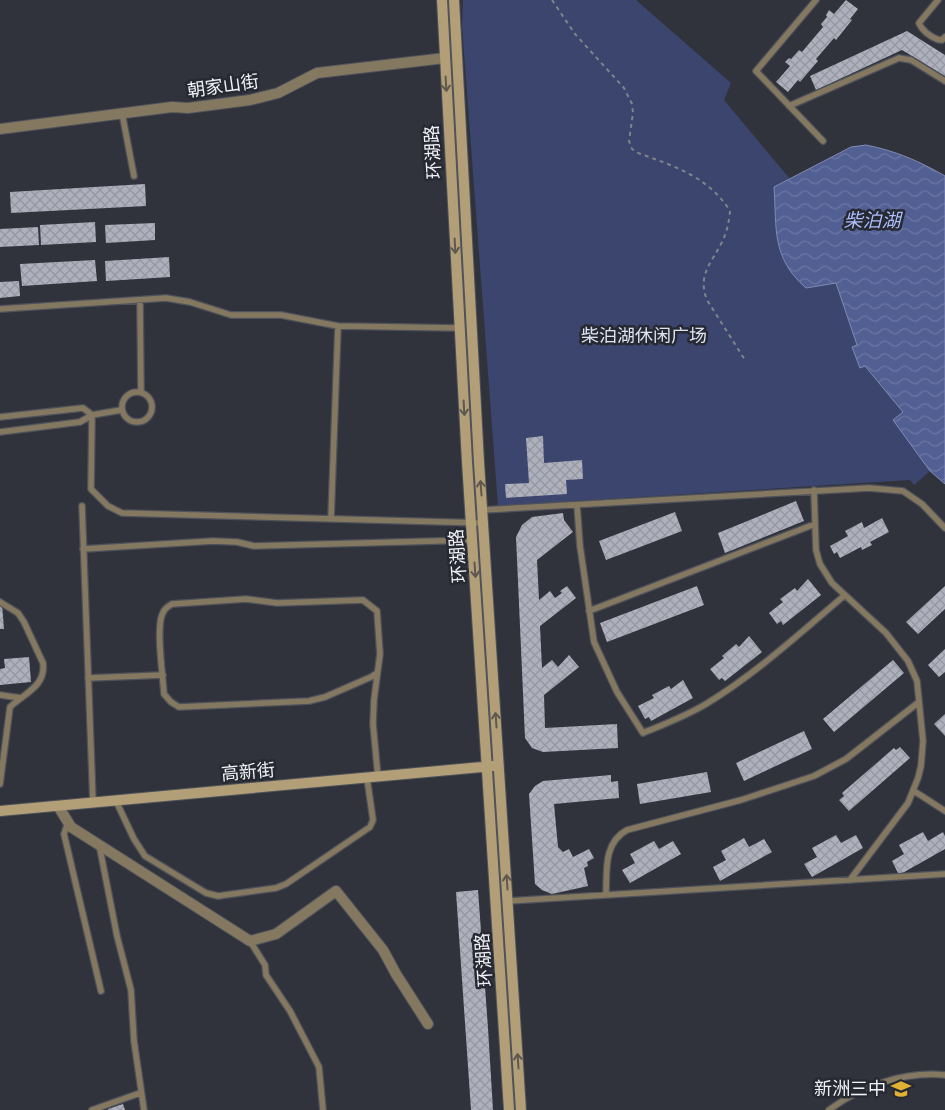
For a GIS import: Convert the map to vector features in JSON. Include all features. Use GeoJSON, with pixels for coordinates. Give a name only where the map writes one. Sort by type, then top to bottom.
{"type":"FeatureCollection","features":[{"type":"Feature","properties":{"kind":"street","name":"环湖路"},"geometry":{"type":"LineString","coordinates":[[442,0],[460,328],[509,1110]]}},
{"type":"Feature","properties":{"kind":"street","name":"环湖路"},"geometry":{"type":"LineString","coordinates":[[454,0],[482,510],[521,1110]]}},
{"type":"Feature","properties":{"kind":"street","name":"朝家山街"},"geometry":{"type":"LineString","coordinates":[[0,129],[172,107],[188,108],[250,100],[285,90],[316,73],[445,58]]}},
{"type":"Feature","properties":{"kind":"street","name":"高新街"},"geometry":{"type":"LineString","coordinates":[[0,811],[499,766]]}},
{"type":"Feature","properties":{"kind":"street"},"geometry":{"type":"LineString","coordinates":[[58,806],[71,827],[250,941],[276,934],[336,891],[383,950],[428,1024]]}},
{"type":"Feature","properties":{"kind":"lane"},"geometry":{"type":"LineString","coordinates":[[816,0],[756,71],[823,141]]}},
{"type":"Feature","properties":{"kind":"lane"},"geometry":{"type":"LineString","coordinates":[[938,0],[919,23],[921,28],[937,40],[942,40],[945,37]]}},
{"type":"Feature","properties":{"kind":"lane"},"geometry":{"type":"LineString","coordinates":[[789,106],[899,58],[910,60],[945,81]]}},
{"type":"Feature","properties":{"kind":"lane"},"geometry":{"type":"LineString","coordinates":[[122,113],[134,176]]}},
{"type":"Feature","properties":{"kind":"lane"},"geometry":{"type":"LineString","coordinates":[[0,309],[178,299],[231,316],[281,314],[338,326],[460,328]]}},
{"type":"Feature","properties":{"kind":"lane"},"geometry":{"type":"LineString","coordinates":[[140,300],[141,392]]}},
{"type":"Feature","properties":{"kind":"lane"},"geometry":{"type":"LineString","coordinates":[[331,519],[338,326]]}},
{"type":"Feature","properties":{"kind":"lane"},"geometry":{"type":"LineString","coordinates":[[132,392],[141,392],[149,397],[152,409],[148,417],[142,421],[133,422],[126,418],[121,406],[124,397],[132,392]]}},
{"type":"Feature","properties":{"kind":"lane"},"geometry":{"type":"LineString","coordinates":[[0,417],[83,408],[92,415]]}},
{"type":"Feature","properties":{"kind":"lane"},"geometry":{"type":"LineString","coordinates":[[0,432],[80,422],[92,415],[122,410]]}},
{"type":"Feature","properties":{"kind":"lane"},"geometry":{"type":"LineString","coordinates":[[92,415],[91,489],[108,506],[122,513],[483,523]]}},
{"type":"Feature","properties":{"kind":"lane"},"geometry":{"type":"LineString","coordinates":[[482,510],[869,488],[903,491],[922,504],[945,528]]}},
{"type":"Feature","properties":{"kind":"lane"},"geometry":{"type":"LineString","coordinates":[[814,490],[816,550],[820,564],[832,583],[886,633],[902,652],[917,681],[919,702],[923,754],[914,791],[900,815],[850,880]]}},
{"type":"Feature","properties":{"kind":"lane"},"geometry":{"type":"LineString","coordinates":[[577,505],[580,546],[594,642],[617,692],[643,733],[682,717],[727,690],[769,659],[845,594]]}},
{"type":"Feature","properties":{"kind":"lane"},"geometry":{"type":"LineString","coordinates":[[82,506],[94,803]]}},
{"type":"Feature","properties":{"kind":"lane"},"geometry":{"type":"LineString","coordinates":[[589,611],[815,524]]}},
{"type":"Feature","properties":{"kind":"lane"},"geometry":{"type":"LineString","coordinates":[[83,549],[213,540],[238,542],[254,546],[473,540]]}},
{"type":"Feature","properties":{"kind":"lane"},"geometry":{"type":"LineString","coordinates":[[377,673],[371,678],[325,697],[309,700],[179,708],[164,694],[161,617],[165,608],[172,604],[246,599],[277,603],[363,600],[368,602],[377,611],[380,654],[373,724],[378,777]]}},
{"type":"Feature","properties":{"kind":"lane"},"geometry":{"type":"LineString","coordinates":[[0,602],[18,613],[24,622],[43,663],[44,674],[39,683],[10,707],[0,784]]}},
{"type":"Feature","properties":{"kind":"lane"},"geometry":{"type":"LineString","coordinates":[[88,678],[163,676]]}},
{"type":"Feature","properties":{"kind":"lane"},"geometry":{"type":"LineString","coordinates":[[0,695],[21,698]]}},
{"type":"Feature","properties":{"kind":"lane"},"geometry":{"type":"LineString","coordinates":[[606,895],[608,854],[614,841],[622,833],[627,830],[741,800],[814,776],[846,759],[919,702]]}},
{"type":"Feature","properties":{"kind":"lane"},"geometry":{"type":"LineString","coordinates":[[116,801],[134,839],[145,856],[206,893],[218,896],[276,888],[286,884],[370,827],[373,820],[367,778]]}},
{"type":"Feature","properties":{"kind":"lane"},"geometry":{"type":"LineString","coordinates":[[914,791],[945,811]]}},
{"type":"Feature","properties":{"kind":"lane"},"geometry":{"type":"LineString","coordinates":[[68,822],[64,834],[101,992]]}},
{"type":"Feature","properties":{"kind":"lane"},"geometry":{"type":"LineString","coordinates":[[99,844],[117,936],[130,990],[140,1093],[144,1110]]}},
{"type":"Feature","properties":{"kind":"lane"},"geometry":{"type":"LineString","coordinates":[[508,901],[945,874]]}},
{"type":"Feature","properties":{"kind":"lane"},"geometry":{"type":"LineString","coordinates":[[250,941],[265,965],[266,974],[290,1011],[319,1067],[323,1110]]}},
{"type":"Feature","properties":{"kind":"lane"},"geometry":{"type":"LineString","coordinates":[[829,1110],[850,1097],[889,1081],[917,1075],[945,1075]]}},
{"type":"Feature","properties":{"kind":"lane"},"geometry":{"type":"LineString","coordinates":[[92,1110],[140,1093]]}},
{"type":"Feature","properties":{"kind":"path"},"geometry":{"type":"LineString","coordinates":[[552,0],[568,26],[620,82],[628,95],[634,113],[629,141],[632,148],[638,153],[694,176],[717,194],[730,211],[722,241],[706,270],[704,289],[708,300],[744,360]]}},
{"type":"Feature","properties":{"kind":"green space","name":"柴泊湖休闲广场"},"geometry":{"type":"Polygon","coordinates":[[[463,0],[636,0],[731,83],[724,100],[790,179],[775,187],[778,246],[786,264],[806,287],[836,282],[857,345],[860,368],[865,366],[904,412],[894,420],[930,471],[914,485],[910,480],[498,506],[462,26],[463,0]]]}},
{"type":"Feature","properties":{"kind":"water","name":"柴泊湖"},"geometry":{"type":"Polygon","coordinates":[[[866,145],[907,157],[945,176],[945,484],[930,471],[893,420],[903,412],[865,366],[860,368],[852,347],[857,345],[836,283],[806,288],[787,265],[781,254],[778,242],[774,187],[851,147],[866,145]]]}},
{"type":"Feature","properties":{"kind":"building"},"geometry":{"type":"Polygon","coordinates":[[[846,0],[858,9],[850,19],[852,20],[836,40],[834,38],[816,59],[818,61],[800,82],[798,80],[788,92],[776,82],[790,66],[785,62],[789,58],[791,59],[799,50],[802,52],[823,27],[821,24],[827,17],[826,15],[829,10],[834,14],[846,0]]]}},
{"type":"Feature","properties":{"kind":"building"},"geometry":{"type":"Polygon","coordinates":[[[907,31],[945,55],[945,76],[902,50],[816,90],[810,76],[907,31]]]}},
{"type":"Feature","properties":{"kind":"building"},"geometry":{"type":"Polygon","coordinates":[[[145,184],[146,206],[11,213],[10,192],[145,184]]]}},
{"type":"Feature","properties":{"kind":"building"},"geometry":{"type":"Polygon","coordinates":[[[95,222],[96,242],[41,245],[40,225],[95,222]]]}},
{"type":"Feature","properties":{"kind":"building"},"geometry":{"type":"Polygon","coordinates":[[[155,223],[155,240],[106,243],[105,225],[155,223]]]}},
{"type":"Feature","properties":{"kind":"building"},"geometry":{"type":"Polygon","coordinates":[[[38,227],[39,245],[0,247],[0,229],[38,227]]]}},
{"type":"Feature","properties":{"kind":"building"},"geometry":{"type":"Polygon","coordinates":[[[169,257],[170,277],[106,281],[105,261],[169,257]]]}},
{"type":"Feature","properties":{"kind":"building"},"geometry":{"type":"Polygon","coordinates":[[[95,260],[97,281],[22,286],[20,264],[95,260]]]}},
{"type":"Feature","properties":{"kind":"building"},"geometry":{"type":"Polygon","coordinates":[[[19,281],[20,296],[0,298],[0,282],[19,281]]]}},
{"type":"Feature","properties":{"kind":"building"},"geometry":{"type":"Polygon","coordinates":[[[543,436],[544,463],[582,460],[583,479],[566,480],[567,494],[506,498],[505,484],[529,483],[526,438],[543,436]]]}},
{"type":"Feature","properties":{"kind":"building"},"geometry":{"type":"Polygon","coordinates":[[[796,501],[804,521],[725,553],[718,533],[796,501]]]}},
{"type":"Feature","properties":{"kind":"building"},"geometry":{"type":"Polygon","coordinates":[[[675,512],[682,531],[606,560],[599,541],[675,512]]]}},
{"type":"Feature","properties":{"kind":"building"},"geometry":{"type":"Polygon","coordinates":[[[563,513],[564,520],[573,532],[537,560],[539,600],[550,591],[555,598],[567,586],[576,598],[540,626],[542,668],[552,660],[558,667],[569,655],[579,667],[544,695],[545,728],[617,724],[618,748],[543,752],[532,748],[525,738],[516,537],[522,525],[532,517],[563,513]]]}},
{"type":"Feature","properties":{"kind":"building"},"geometry":{"type":"Polygon","coordinates":[[[882,518],[889,532],[870,542],[872,545],[862,550],[861,547],[840,558],[837,552],[834,554],[830,546],[848,536],[845,531],[862,522],[864,528],[882,518]]]}},
{"type":"Feature","properties":{"kind":"building"},"geometry":{"type":"Polygon","coordinates":[[[808,579],[821,595],[783,625],[781,621],[777,624],[769,613],[783,602],[780,599],[795,588],[797,591],[808,579]]]}},
{"type":"Feature","properties":{"kind":"building"},"geometry":{"type":"Polygon","coordinates":[[[697,586],[704,605],[607,642],[600,623],[697,586]]]}},
{"type":"Feature","properties":{"kind":"building"},"geometry":{"type":"Polygon","coordinates":[[[945,586],[945,609],[918,634],[906,622],[945,586]]]}},
{"type":"Feature","properties":{"kind":"building"},"geometry":{"type":"Polygon","coordinates":[[[0,604],[2,604],[4,629],[0,629],[0,604]]]}},
{"type":"Feature","properties":{"kind":"building"},"geometry":{"type":"Polygon","coordinates":[[[749,636],[762,652],[725,681],[722,678],[719,680],[710,669],[724,658],[722,656],[736,644],[739,647],[749,636]]]}},
{"type":"Feature","properties":{"kind":"building"},"geometry":{"type":"Polygon","coordinates":[[[945,649],[945,672],[939,677],[928,665],[945,649]]]}},
{"type":"Feature","properties":{"kind":"building"},"geometry":{"type":"Polygon","coordinates":[[[29,657],[31,682],[0,685],[0,669],[5,668],[4,659],[29,657]]]}},
{"type":"Feature","properties":{"kind":"building"},"geometry":{"type":"Polygon","coordinates":[[[893,660],[904,673],[834,732],[823,719],[893,660]]]}},
{"type":"Feature","properties":{"kind":"building"},"geometry":{"type":"Polygon","coordinates":[[[683,680],[693,698],[651,721],[649,717],[645,719],[638,706],[654,698],[652,695],[669,686],[671,689],[683,680]]]}},
{"type":"Feature","properties":{"kind":"building"},"geometry":{"type":"Polygon","coordinates":[[[945,714],[945,736],[934,724],[945,714]]]}},
{"type":"Feature","properties":{"kind":"building"},"geometry":{"type":"Polygon","coordinates":[[[804,731],[812,749],[744,781],[736,763],[804,731]]]}},
{"type":"Feature","properties":{"kind":"building"},"geometry":{"type":"Polygon","coordinates":[[[900,747],[910,758],[849,811],[839,800],[844,796],[842,793],[894,748],[896,750],[900,747]]]}},
{"type":"Feature","properties":{"kind":"building"},"geometry":{"type":"Polygon","coordinates":[[[707,772],[711,792],[640,804],[637,784],[707,772]]]}},
{"type":"Feature","properties":{"kind":"building"},"geometry":{"type":"Polygon","coordinates":[[[611,775],[611,782],[618,781],[619,798],[554,804],[558,847],[563,852],[569,849],[573,857],[589,849],[594,858],[587,862],[588,866],[584,868],[588,886],[552,894],[542,890],[535,884],[529,794],[535,786],[543,781],[611,775]]]}},
{"type":"Feature","properties":{"kind":"building"},"geometry":{"type":"Polygon","coordinates":[[[923,832],[928,841],[943,832],[945,836],[945,849],[899,875],[892,861],[904,854],[899,845],[923,832]]]}},
{"type":"Feature","properties":{"kind":"building"},"geometry":{"type":"Polygon","coordinates":[[[836,835],[841,843],[856,835],[863,848],[812,877],[804,864],[817,857],[812,848],[836,835]]]}},
{"type":"Feature","properties":{"kind":"building"},"geometry":{"type":"Polygon","coordinates":[[[744,838],[749,847],[764,839],[772,852],[720,881],[713,867],[726,860],[721,851],[744,838]]]}},
{"type":"Feature","properties":{"kind":"building"},"geometry":{"type":"Polygon","coordinates":[[[654,841],[659,849],[673,841],[681,854],[630,883],[622,870],[635,863],[630,854],[654,841]]]}},
{"type":"Feature","properties":{"kind":"building"},"geometry":{"type":"Polygon","coordinates":[[[478,890],[493,1110],[471,1110],[456,892],[478,890]]]}},
{"type":"Feature","properties":{"kind":"building"},"geometry":{"type":"Polygon","coordinates":[[[123,1104],[125,1110],[108,1110],[108,1109],[123,1104]]]}},
{"type":"Feature","properties":{"kind":"place","name":"新洲三中"},"geometry":{"type":"Point","coordinates":[901,1089]}}]}
